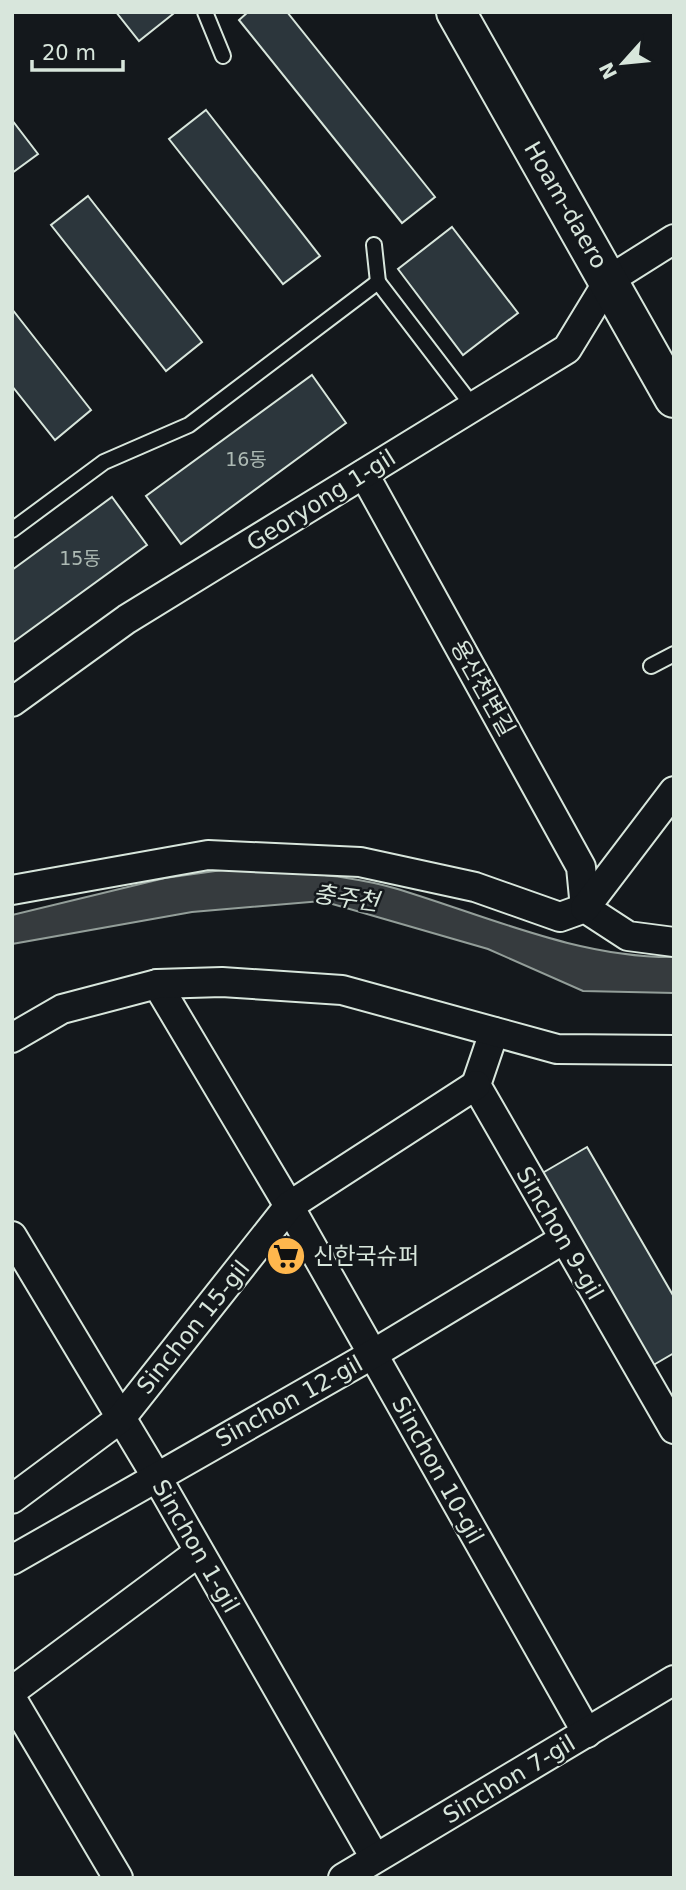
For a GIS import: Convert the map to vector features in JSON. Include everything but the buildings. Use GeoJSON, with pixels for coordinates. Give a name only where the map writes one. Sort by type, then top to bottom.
{"type":"FeatureCollection","features":[{"type":"Feature","properties":{"kind":"street","name":"Hoam-daero"},"geometry":{"type":"LineString","coordinates":[[456,12],[674,398]]}},
{"type":"Feature","properties":{"kind":"street"},"geometry":{"type":"LineString","coordinates":[[609,280],[674,239]]}},
{"type":"Feature","properties":{"kind":"street","name":"Georyong 1-gil"},"geometry":{"type":"LineString","coordinates":[[12,702],[127,619],[567,349],[609,280]]}},
{"type":"Feature","properties":{"kind":"street","name":"용산천변길"},"geometry":{"type":"LineString","coordinates":[[364,474],[581,867],[585,908]]}},
{"type":"Feature","properties":{"kind":"street"},"geometry":{"type":"LineString","coordinates":[[12,890],[208,855],[360,862],[475,887],[560,917],[585,908],[674,791]]}},
{"type":"Feature","properties":{"kind":"street"},"geometry":{"type":"LineString","coordinates":[[585,908],[628,936],[674,942]]}},
{"type":"Feature","properties":{"kind":"street"},"geometry":{"type":"LineString","coordinates":[[12,1038],[62,1009],[157,984],[222,982],[342,990],[557,1049],[674,1049]]}},
{"type":"Feature","properties":{"kind":"street","name":"Sinchon 10-gil"},"geometry":{"type":"LineString","coordinates":[[157,984],[289,1206],[587,1733]]}},
{"type":"Feature","properties":{"kind":"street"},"geometry":{"type":"LineString","coordinates":[[476,1085],[494,1032]]}},
{"type":"Feature","properties":{"kind":"street","name":"Sinchon 15-gil"},"geometry":{"type":"LineString","coordinates":[[12,1499],[121,1418],[289,1206],[476,1085]]}},
{"type":"Feature","properties":{"kind":"street","name":"Sinchon 9-gil"},"geometry":{"type":"LineString","coordinates":[[476,1085],[674,1429]]}},
{"type":"Feature","properties":{"kind":"street","name":"Sinchon 1-gil"},"geometry":{"type":"LineString","coordinates":[[12,1236],[156,1476],[376,1858]]}},
{"type":"Feature","properties":{"kind":"street","name":"Sinchon 12-gil"},"geometry":{"type":"LineString","coordinates":[[12,1559],[373,1354],[564,1239]]}},
{"type":"Feature","properties":{"kind":"street"},"geometry":{"type":"LineString","coordinates":[[12,1691],[199,1552]]}},
{"type":"Feature","properties":{"kind":"street","name":"Sinchon 7-gil"},"geometry":{"type":"LineString","coordinates":[[343,1878],[674,1680]]}},
{"type":"Feature","properties":{"kind":"street"},"geometry":{"type":"LineString","coordinates":[[12,1699],[23,1743],[118,1878]]}},
{"type":"Feature","properties":{"kind":"lane"},"geometry":{"type":"LineString","coordinates":[[205,12],[223,55]]}},
{"type":"Feature","properties":{"kind":"lane"},"geometry":{"type":"LineString","coordinates":[[374,245],[378,282],[472,405]]}},
{"type":"Feature","properties":{"kind":"lane"},"geometry":{"type":"LineString","coordinates":[[12,530],[104,461],[189,425],[378,282]]}},
{"type":"Feature","properties":{"kind":"lane"},"geometry":{"type":"LineString","coordinates":[[652,666],[674,654]]}},
{"type":"Feature","properties":{"kind":"water","name":"충주천"},"geometry":{"type":"Polygon","coordinates":[[[251,866],[377,884],[567,943],[638,955],[674,957],[674,993],[583,991],[488,949],[322,901],[192,912],[12,944],[12,915],[165,878],[251,866]]]}},
{"type":"Feature","properties":{"kind":"place","name":"신한국슈퍼"},"geometry":{"type":"Point","coordinates":[286,1256]}}]}
